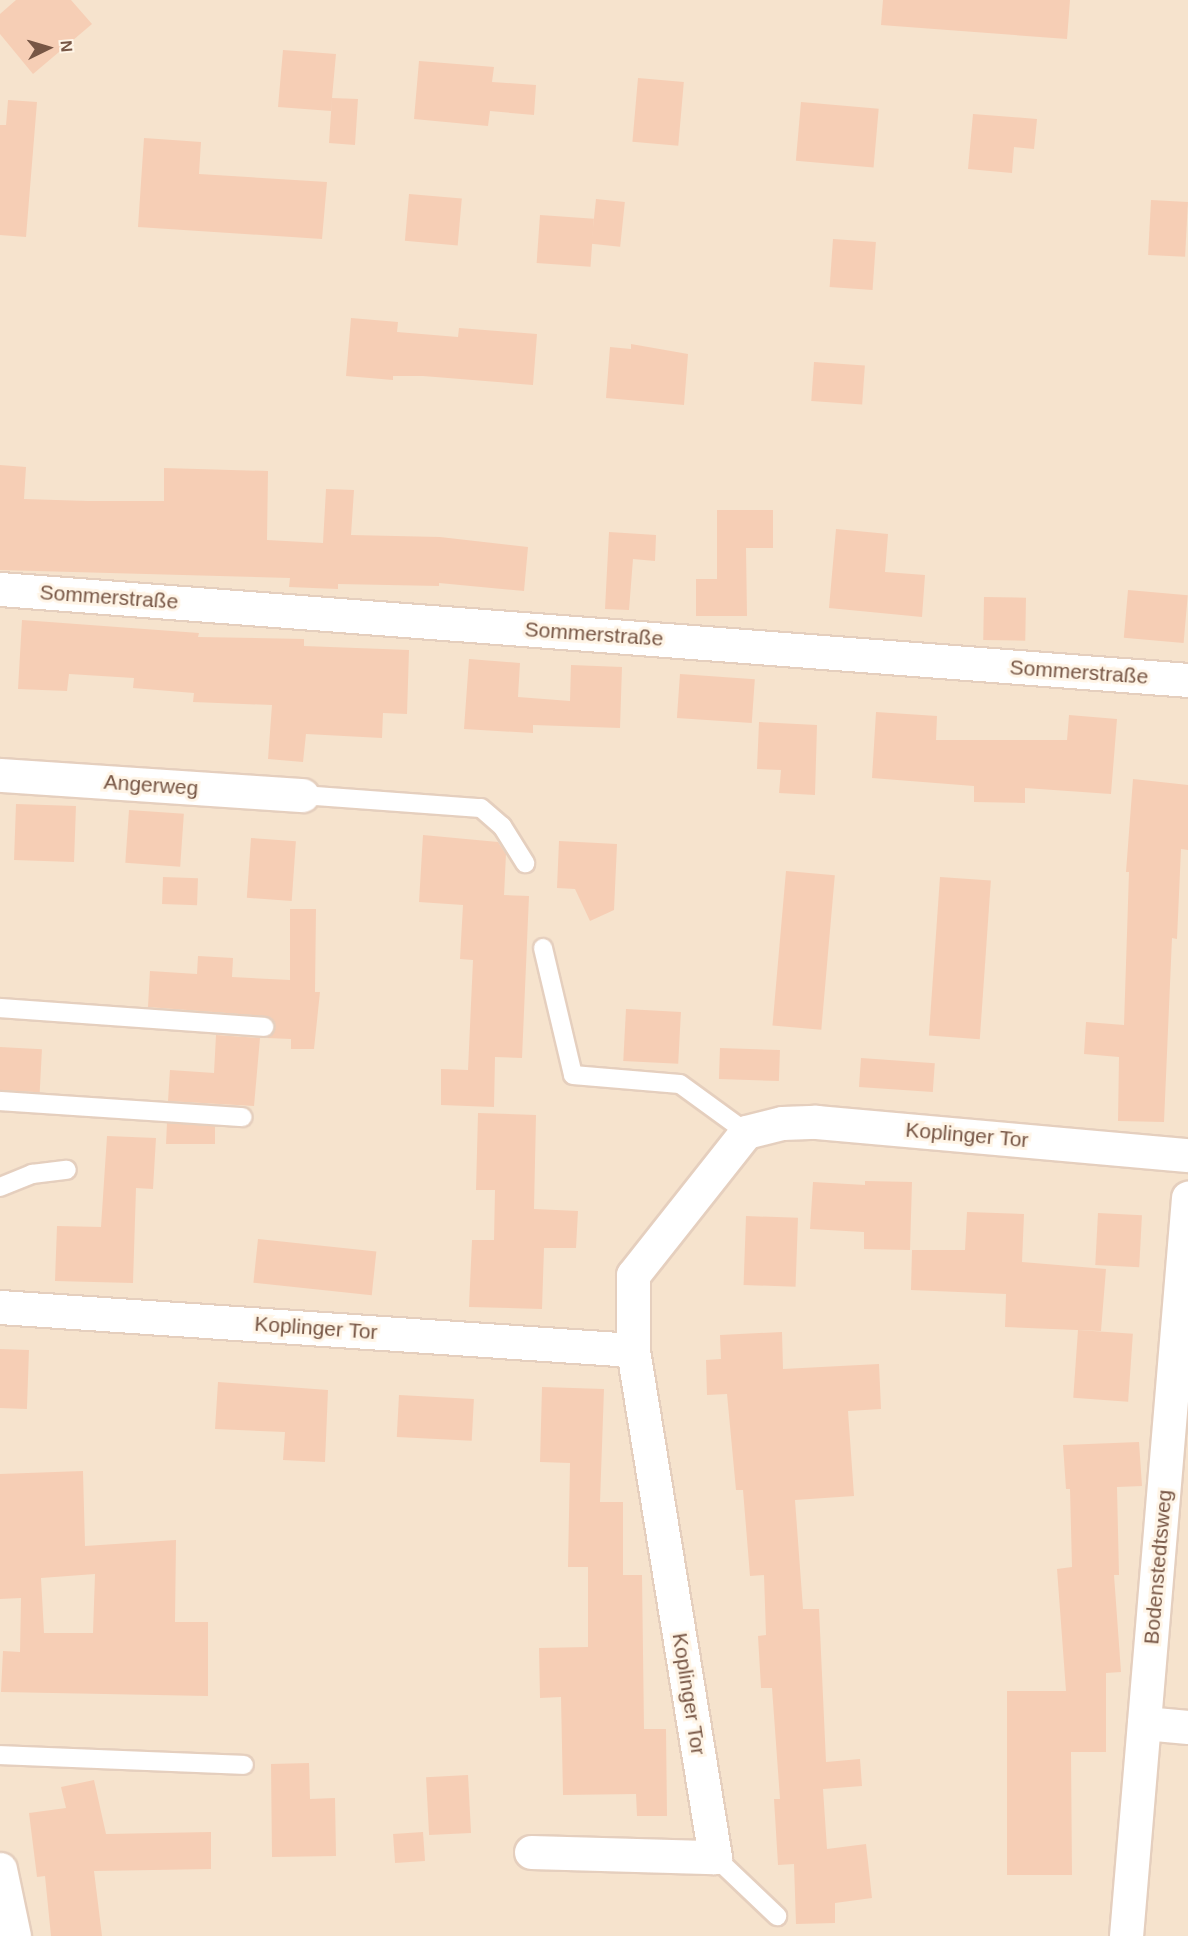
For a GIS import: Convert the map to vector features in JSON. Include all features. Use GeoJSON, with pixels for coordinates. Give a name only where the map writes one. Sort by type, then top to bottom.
{"type":"FeatureCollection","features":[{"type":"Feature","properties":{"kind":"street","name":"Sommerstraße"},"geometry":{"type":"LineString","coordinates":[[0,589],[1188,680]]}},
{"type":"Feature","properties":{"kind":"street","name":"Angerweg"},"geometry":{"type":"LineString","coordinates":[[0,775],[302,795]]}},
{"type":"Feature","properties":{"kind":"street","name":"Koplinger Tor"},"geometry":{"type":"LineString","coordinates":[[715,1857],[633,1350],[633,1275],[746,1132],[782,1123],[816,1122],[1188,1155]]}},
{"type":"Feature","properties":{"kind":"street","name":"Bodenstedtsweg"},"geometry":{"type":"LineString","coordinates":[[1126,1936],[1186,1259],[1188,1198]]}},
{"type":"Feature","properties":{"kind":"street","name":"Koplinger Tor"},"geometry":{"type":"LineString","coordinates":[[0,1307],[633,1350]]}},
{"type":"Feature","properties":{"kind":"street"},"geometry":{"type":"LineString","coordinates":[[1144,1723],[1188,1727]]}},
{"type":"Feature","properties":{"kind":"street"},"geometry":{"type":"LineString","coordinates":[[531,1852],[715,1857]]}},
{"type":"Feature","properties":{"kind":"street"},"geometry":{"type":"LineString","coordinates":[[0,1869],[14,1936]]}},
{"type":"Feature","properties":{"kind":"lane"},"geometry":{"type":"LineString","coordinates":[[302,795],[481,808],[502,826],[525,863]]}},
{"type":"Feature","properties":{"kind":"lane"},"geometry":{"type":"LineString","coordinates":[[543,948],[573,1075],[680,1084],[746,1132]]}},
{"type":"Feature","properties":{"kind":"lane"},"geometry":{"type":"LineString","coordinates":[[0,1008],[264,1027]]}},
{"type":"Feature","properties":{"kind":"lane"},"geometry":{"type":"LineString","coordinates":[[0,1101],[242,1117]]}},
{"type":"Feature","properties":{"kind":"lane"},"geometry":{"type":"LineString","coordinates":[[0,1186],[32,1174],[67,1170]]}},
{"type":"Feature","properties":{"kind":"lane"},"geometry":{"type":"LineString","coordinates":[[0,1755],[244,1765]]}},
{"type":"Feature","properties":{"kind":"lane"},"geometry":{"type":"LineString","coordinates":[[715,1857],[777,1916]]}},
{"type":"Feature","properties":{"kind":"shaded area"},"geometry":{"type":"Polygon","coordinates":[[[0,0],[1188,0],[1188,1936],[0,1936],[0,0]]]}},
{"type":"Feature","properties":{"kind":"building"},"geometry":{"type":"Polygon","coordinates":[[[16,0],[71,0],[92,24],[33,74],[0,34],[0,14],[16,0]]]}},
{"type":"Feature","properties":{"kind":"building"},"geometry":{"type":"Polygon","coordinates":[[[883,0],[1070,0],[1067,39],[881,25],[883,0]]]}},
{"type":"Feature","properties":{"kind":"building"},"geometry":{"type":"Polygon","coordinates":[[[283,50],[336,54],[331,111],[278,107],[283,50]]]}},
{"type":"Feature","properties":{"kind":"building"},"geometry":{"type":"Polygon","coordinates":[[[419,61],[494,67],[492,82],[536,85],[534,115],[490,111],[488,126],[414,119],[419,61]]]}},
{"type":"Feature","properties":{"kind":"building"},"geometry":{"type":"Polygon","coordinates":[[[638,78],[684,82],[678,146],[632,142],[638,78]]]}},
{"type":"Feature","properties":{"kind":"building"},"geometry":{"type":"Polygon","coordinates":[[[332,98],[358,99],[355,145],[329,143],[332,98]]]}},
{"type":"Feature","properties":{"kind":"building"},"geometry":{"type":"Polygon","coordinates":[[[8,100],[37,102],[26,237],[0,235],[0,125],[6,125],[8,100]]]}},
{"type":"Feature","properties":{"kind":"building"},"geometry":{"type":"Polygon","coordinates":[[[801,102],[879,109],[874,168],[796,161],[801,102]]]}},
{"type":"Feature","properties":{"kind":"building"},"geometry":{"type":"Polygon","coordinates":[[[973,114],[1037,119],[1034,149],[1014,147],[1012,173],[968,169],[973,114]]]}},
{"type":"Feature","properties":{"kind":"building"},"geometry":{"type":"Polygon","coordinates":[[[144,138],[201,142],[199,174],[327,182],[322,239],[138,227],[144,138]]]}},
{"type":"Feature","properties":{"kind":"building"},"geometry":{"type":"Polygon","coordinates":[[[409,194],[462,199],[458,245],[405,241],[409,194]]]}},
{"type":"Feature","properties":{"kind":"building"},"geometry":{"type":"Polygon","coordinates":[[[596,199],[625,202],[620,247],[591,244],[596,199]]]}},
{"type":"Feature","properties":{"kind":"building"},"geometry":{"type":"Polygon","coordinates":[[[1151,200],[1188,202],[1185,257],[1148,255],[1151,200]]]}},
{"type":"Feature","properties":{"kind":"building"},"geometry":{"type":"Polygon","coordinates":[[[540,215],[594,219],[591,267],[537,263],[540,215]]]}},
{"type":"Feature","properties":{"kind":"building"},"geometry":{"type":"Polygon","coordinates":[[[833,239],[876,242],[873,290],[830,287],[833,239]]]}},
{"type":"Feature","properties":{"kind":"building"},"geometry":{"type":"Polygon","coordinates":[[[351,318],[398,322],[397,332],[458,337],[459,328],[537,334],[533,385],[423,376],[393,376],[393,380],[346,376],[351,318]]]}},
{"type":"Feature","properties":{"kind":"building"},"geometry":{"type":"Polygon","coordinates":[[[631,344],[688,354],[684,405],[606,398],[610,347],[631,349],[631,344]]]}},
{"type":"Feature","properties":{"kind":"building"},"geometry":{"type":"Polygon","coordinates":[[[814,362],[865,366],[862,404],[811,401],[814,362]]]}},
{"type":"Feature","properties":{"kind":"building"},"geometry":{"type":"Polygon","coordinates":[[[0,465],[26,467],[24,499],[88,501],[164,501],[164,468],[268,471],[267,540],[323,543],[326,489],[354,490],[351,535],[440,537],[528,547],[524,591],[439,583],[439,586],[338,584],[338,589],[289,587],[290,578],[0,570],[0,465]]]}},
{"type":"Feature","properties":{"kind":"building"},"geometry":{"type":"Polygon","coordinates":[[[717,510],[773,510],[773,548],[746,548],[747,616],[696,616],[696,579],[717,579],[717,510]]]}},
{"type":"Feature","properties":{"kind":"building"},"geometry":{"type":"Polygon","coordinates":[[[836,529],[888,534],[885,572],[925,575],[922,617],[829,608],[836,529]]]}},
{"type":"Feature","properties":{"kind":"building"},"geometry":{"type":"Polygon","coordinates":[[[609,532],[656,535],[655,561],[633,559],[629,610],[605,609],[609,532]]]}},
{"type":"Feature","properties":{"kind":"building"},"geometry":{"type":"Polygon","coordinates":[[[1128,590],[1188,595],[1184,643],[1124,638],[1128,590]]]}},
{"type":"Feature","properties":{"kind":"building"},"geometry":{"type":"Polygon","coordinates":[[[984,597],[1026,598],[1025,641],[983,640],[984,597]]]}},
{"type":"Feature","properties":{"kind":"building"},"geometry":{"type":"Polygon","coordinates":[[[22,620],[199,633],[198,637],[304,639],[304,646],[409,650],[407,714],[383,713],[382,738],[306,734],[303,762],[268,759],[272,705],[193,702],[194,693],[133,688],[134,678],[69,674],[67,691],[18,689],[22,620]]]}},
{"type":"Feature","properties":{"kind":"building"},"geometry":{"type":"Polygon","coordinates":[[[469,659],[520,663],[518,697],[570,701],[571,665],[622,667],[620,728],[533,725],[533,733],[464,729],[469,659]]]}},
{"type":"Feature","properties":{"kind":"building"},"geometry":{"type":"Polygon","coordinates":[[[680,674],[755,679],[752,723],[677,718],[680,674]]]}},
{"type":"Feature","properties":{"kind":"building"},"geometry":{"type":"Polygon","coordinates":[[[876,712],[937,716],[936,740],[1067,740],[1069,715],[1117,719],[1111,794],[1025,788],[1025,803],[974,802],[974,786],[872,778],[876,712]]]}},
{"type":"Feature","properties":{"kind":"building"},"geometry":{"type":"Polygon","coordinates":[[[759,722],[817,725],[815,795],[779,793],[781,770],[757,769],[759,722]]]}},
{"type":"Feature","properties":{"kind":"building"},"geometry":{"type":"Polygon","coordinates":[[[1133,779],[1188,785],[1188,850],[1181,849],[1177,939],[1172,938],[1164,1122],[1118,1121],[1119,1057],[1084,1054],[1086,1022],[1124,1025],[1129,872],[1126,872],[1133,779]]]}},
{"type":"Feature","properties":{"kind":"building"},"geometry":{"type":"Polygon","coordinates":[[[16,804],[76,806],[74,862],[14,860],[16,804]]]}},
{"type":"Feature","properties":{"kind":"building"},"geometry":{"type":"Polygon","coordinates":[[[129,810],[184,814],[180,867],[125,863],[129,810]]]}},
{"type":"Feature","properties":{"kind":"building"},"geometry":{"type":"Polygon","coordinates":[[[423,835],[498,842],[506,854],[504,895],[529,896],[522,1058],[495,1057],[494,1107],[441,1105],[441,1069],[468,1070],[473,960],[460,959],[463,905],[419,902],[423,835]]]}},
{"type":"Feature","properties":{"kind":"building"},"geometry":{"type":"Polygon","coordinates":[[[251,838],[296,841],[292,901],[247,898],[251,838]]]}},
{"type":"Feature","properties":{"kind":"building"},"geometry":{"type":"Polygon","coordinates":[[[559,841],[617,844],[614,910],[590,921],[575,889],[557,888],[559,841]]]}},
{"type":"Feature","properties":{"kind":"building"},"geometry":{"type":"Polygon","coordinates":[[[786,871],[835,875],[821,1030],[772,1025],[786,871]]]}},
{"type":"Feature","properties":{"kind":"building"},"geometry":{"type":"Polygon","coordinates":[[[163,877],[198,878],[197,905],[162,904],[163,877]]]}},
{"type":"Feature","properties":{"kind":"building"},"geometry":{"type":"Polygon","coordinates":[[[940,877],[991,881],[980,1039],[929,1036],[940,877]]]}},
{"type":"Feature","properties":{"kind":"building"},"geometry":{"type":"Polygon","coordinates":[[[290,909],[316,909],[315,992],[320,992],[314,1049],[291,1049],[291,1039],[267,1038],[275,1027],[265,1016],[148,1007],[150,971],[197,974],[198,956],[233,958],[232,977],[290,980],[290,909]]]}},
{"type":"Feature","properties":{"kind":"building"},"geometry":{"type":"Polygon","coordinates":[[[626,1009],[681,1012],[678,1064],[623,1061],[626,1009]]]}},
{"type":"Feature","properties":{"kind":"building"},"geometry":{"type":"Polygon","coordinates":[[[216,1035],[260,1038],[254,1106],[168,1101],[170,1070],[214,1073],[216,1035]]]}},
{"type":"Feature","properties":{"kind":"building"},"geometry":{"type":"Polygon","coordinates":[[[0,1047],[42,1049],[40,1092],[0,1090],[0,1047]]]}},
{"type":"Feature","properties":{"kind":"building"},"geometry":{"type":"Polygon","coordinates":[[[720,1048],[780,1050],[779,1081],[719,1079],[720,1048]]]}},
{"type":"Feature","properties":{"kind":"building"},"geometry":{"type":"Polygon","coordinates":[[[861,1058],[935,1063],[933,1092],[859,1087],[861,1058]]]}},
{"type":"Feature","properties":{"kind":"building"},"geometry":{"type":"Polygon","coordinates":[[[478,1113],[536,1115],[534,1209],[578,1211],[576,1248],[544,1248],[542,1309],[469,1307],[472,1240],[494,1240],[495,1190],[476,1190],[478,1113]]]}},
{"type":"Feature","properties":{"kind":"building"},"geometry":{"type":"Polygon","coordinates":[[[167,1123],[215,1126],[215,1144],[166,1144],[167,1123]]]}},
{"type":"Feature","properties":{"kind":"building"},"geometry":{"type":"Polygon","coordinates":[[[107,1136],[156,1138],[153,1189],[136,1188],[133,1283],[55,1281],[57,1226],[101,1227],[107,1136]]]}},
{"type":"Feature","properties":{"kind":"building"},"geometry":{"type":"Polygon","coordinates":[[[865,1181],[912,1182],[910,1250],[864,1249],[864,1232],[810,1229],[813,1182],[865,1185],[865,1181]]]}},
{"type":"Feature","properties":{"kind":"building"},"geometry":{"type":"Polygon","coordinates":[[[967,1212],[1024,1214],[1022,1262],[1106,1269],[1101,1331],[1005,1327],[1006,1294],[911,1290],[912,1250],[965,1250],[967,1212]]]}},
{"type":"Feature","properties":{"kind":"building"},"geometry":{"type":"Polygon","coordinates":[[[1098,1213],[1142,1215],[1139,1267],[1095,1265],[1098,1213]]]}},
{"type":"Feature","properties":{"kind":"building"},"geometry":{"type":"Polygon","coordinates":[[[746,1216],[798,1218],[796,1287],[744,1285],[746,1216]]]}},
{"type":"Feature","properties":{"kind":"building"},"geometry":{"type":"Polygon","coordinates":[[[258,1239],[376,1251],[372,1295],[253,1283],[258,1239]]]}},
{"type":"Feature","properties":{"kind":"building"},"geometry":{"type":"Polygon","coordinates":[[[1078,1330],[1133,1334],[1128,1402],[1073,1398],[1078,1330]]]}},
{"type":"Feature","properties":{"kind":"building"},"geometry":{"type":"Polygon","coordinates":[[[782,1332],[783,1369],[879,1364],[881,1409],[848,1411],[854,1496],[795,1500],[803,1609],[819,1609],[826,1762],[860,1759],[862,1786],[823,1789],[827,1849],[866,1844],[872,1898],[835,1903],[835,1923],[796,1924],[794,1864],[778,1865],[774,1799],[780,1799],[772,1688],[761,1688],[758,1636],[766,1635],[764,1575],[750,1576],[743,1490],[736,1490],[727,1394],[707,1395],[706,1360],[721,1359],[720,1335],[782,1332]]]}},
{"type":"Feature","properties":{"kind":"building"},"geometry":{"type":"Polygon","coordinates":[[[0,1349],[29,1350],[27,1409],[0,1408],[0,1349]]]}},
{"type":"Feature","properties":{"kind":"building"},"geometry":{"type":"Polygon","coordinates":[[[218,1382],[328,1390],[325,1462],[283,1460],[285,1432],[215,1429],[218,1382]]]}},
{"type":"Feature","properties":{"kind":"building"},"geometry":{"type":"Polygon","coordinates":[[[542,1387],[604,1389],[600,1502],[623,1502],[623,1575],[642,1575],[644,1729],[666,1729],[667,1816],[637,1816],[636,1794],[563,1795],[561,1697],[540,1698],[539,1648],[588,1647],[588,1567],[568,1567],[570,1463],[540,1462],[542,1387]]]}},
{"type":"Feature","properties":{"kind":"building"},"geometry":{"type":"Polygon","coordinates":[[[399,1395],[474,1399],[472,1441],[397,1437],[399,1395]]]}},
{"type":"Feature","properties":{"kind":"building"},"geometry":{"type":"Polygon","coordinates":[[[1139,1442],[1142,1486],[1117,1487],[1119,1575],[1114,1575],[1121,1672],[1106,1673],[1106,1752],[1071,1752],[1072,1875],[1007,1875],[1007,1691],[1066,1691],[1057,1569],[1072,1567],[1070,1489],[1066,1489],[1063,1445],[1139,1442]]]}},
{"type":"Feature","properties":{"kind":"building"},"geometry":{"type":"Polygon","coordinates":[[[83,1471],[85,1546],[176,1540],[175,1622],[208,1622],[208,1696],[1,1692],[3,1651],[20,1652],[21,1598],[0,1599],[0,1474],[83,1471]],[[95,1574],[41,1578],[44,1633],[93,1633],[95,1574]]]}},
{"type":"Feature","properties":{"kind":"building"},"geometry":{"type":"Polygon","coordinates":[[[309,1763],[310,1799],[335,1798],[336,1856],[272,1857],[271,1764],[309,1763]]]}},
{"type":"Feature","properties":{"kind":"building"},"geometry":{"type":"Polygon","coordinates":[[[468,1775],[471,1833],[429,1835],[426,1777],[468,1775]]]}},
{"type":"Feature","properties":{"kind":"building"},"geometry":{"type":"Polygon","coordinates":[[[94,1780],[106,1834],[211,1832],[211,1869],[94,1871],[102,1936],[51,1936],[45,1876],[37,1877],[29,1813],[66,1808],[61,1787],[94,1780]]]}},
{"type":"Feature","properties":{"kind":"building"},"geometry":{"type":"Polygon","coordinates":[[[423,1832],[425,1861],[395,1863],[393,1834],[423,1832]]]}}]}
